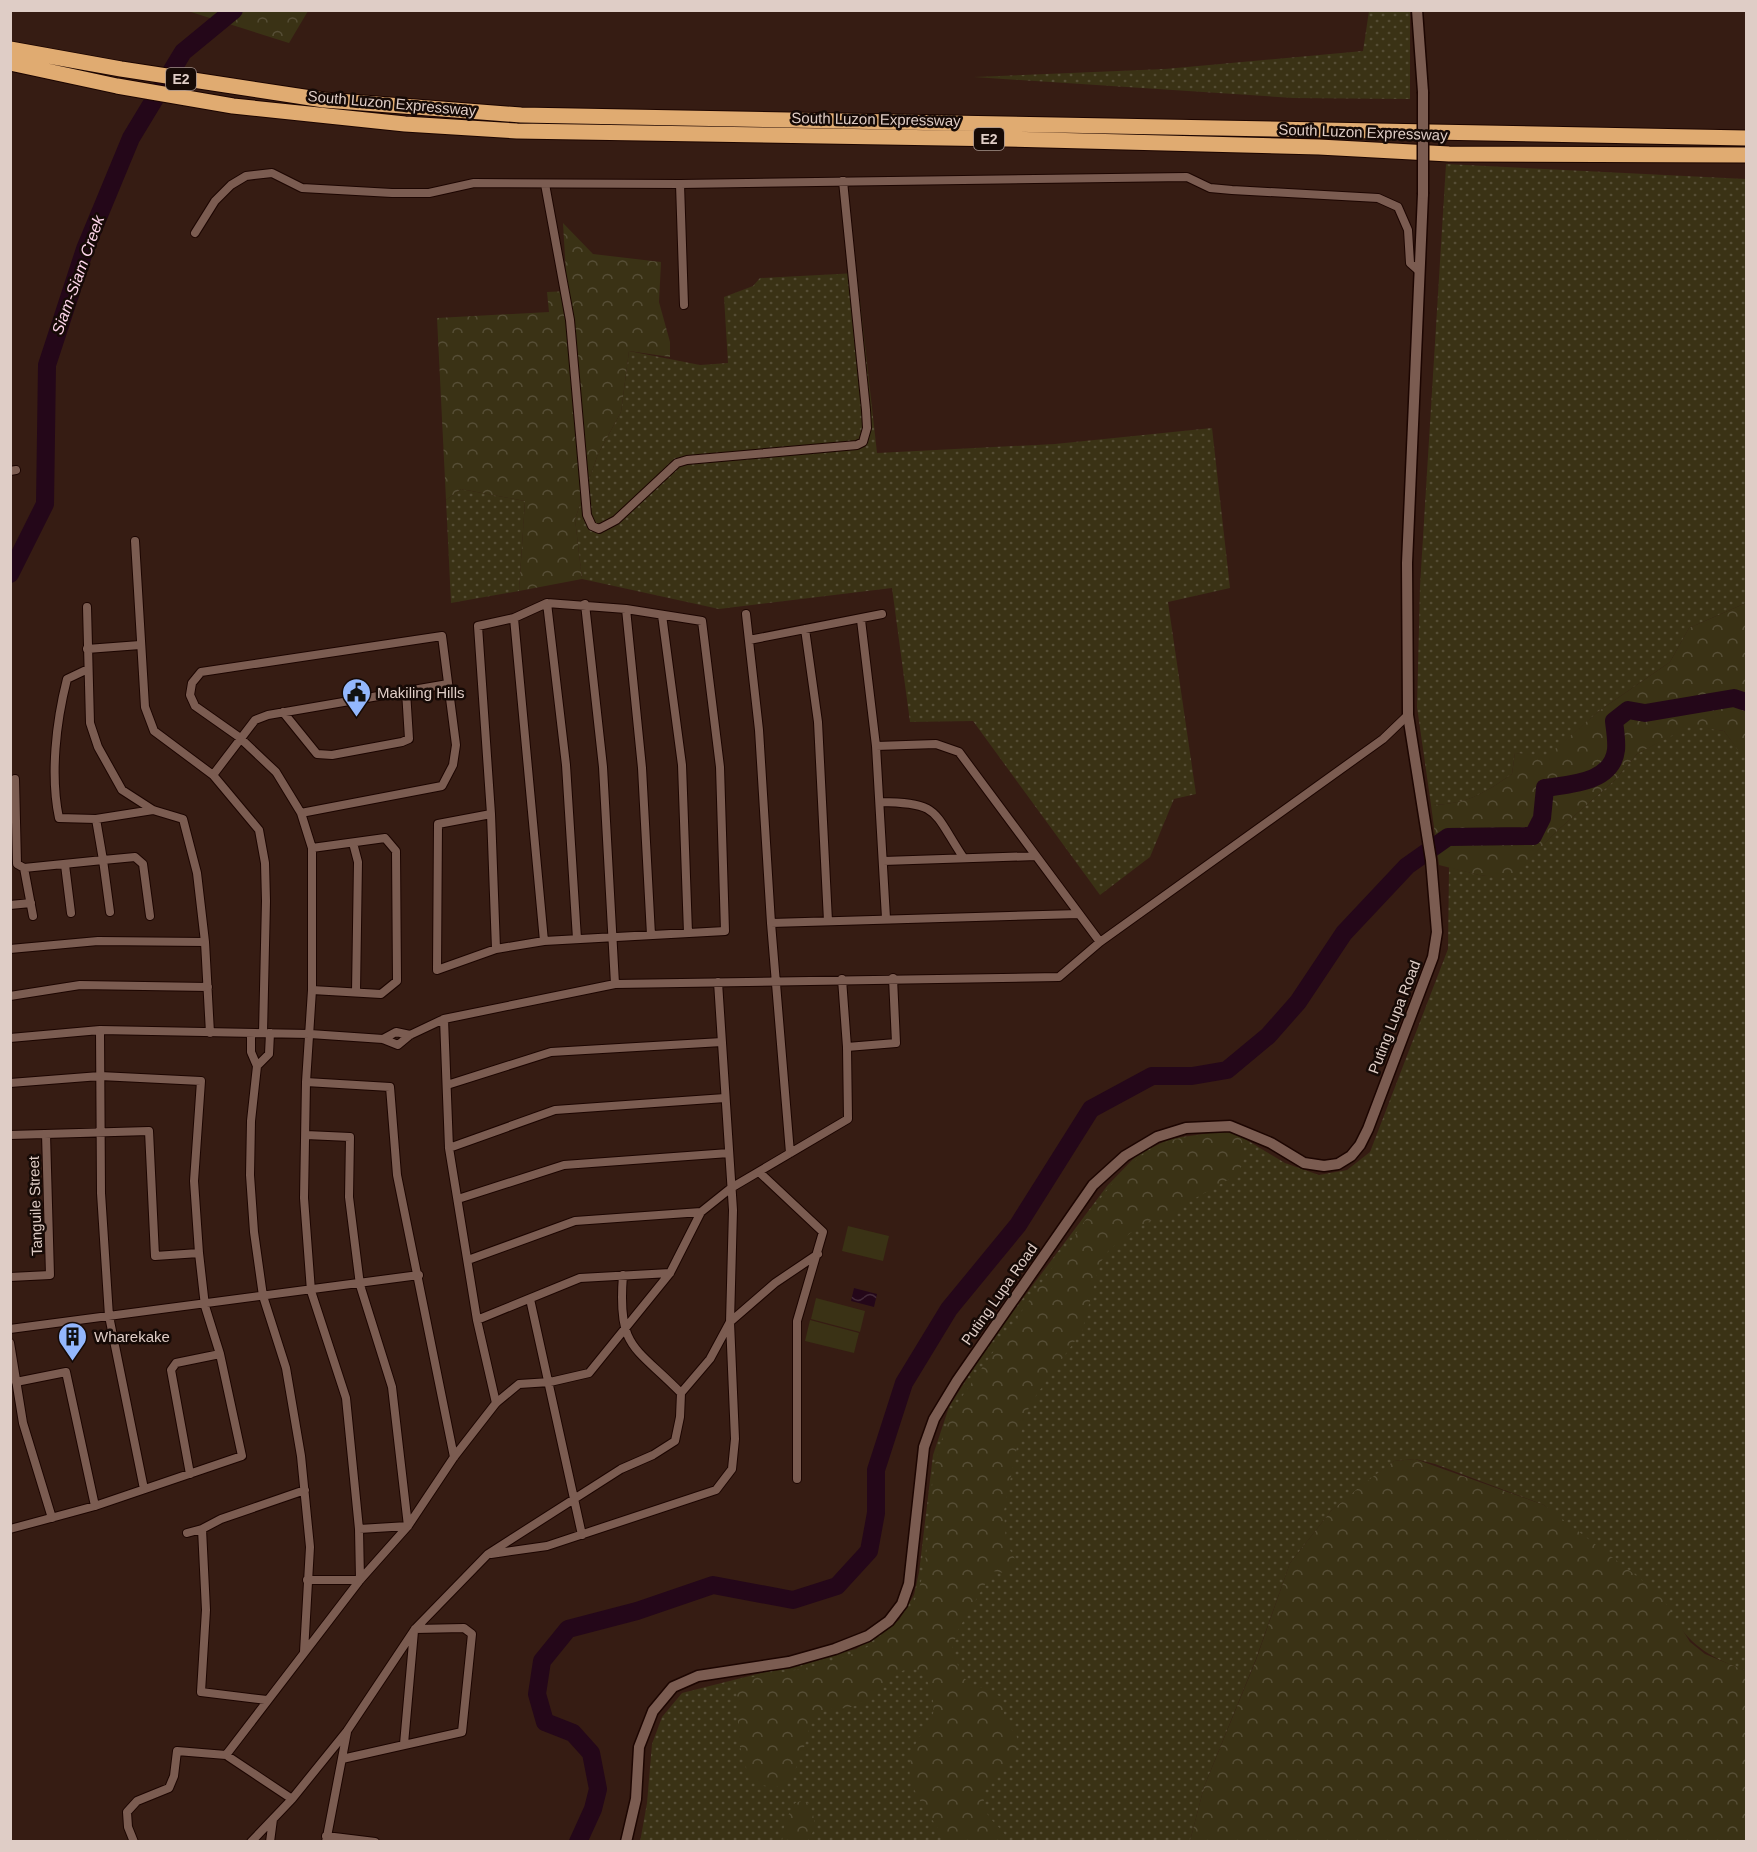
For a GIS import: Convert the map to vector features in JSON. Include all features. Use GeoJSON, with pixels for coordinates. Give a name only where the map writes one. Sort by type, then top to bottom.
{"type":"FeatureCollection","features":[{"type":"Feature","properties":{"kind":"highway","name":"South Luzon Expressway"},"geometry":{"type":"LineString","coordinates":[[10,49],[240,88],[336,101],[521,115],[1746,138]]}},
{"type":"Feature","properties":{"kind":"highway","name":"South Luzon Expressway"},"geometry":{"type":"LineString","coordinates":[[10,63],[117,86],[233,106],[374,121],[517,131],[1006,139],[1319,147],[1449,154],[1746,155]]}},
{"type":"Feature","properties":{"kind":"street","name":"Puting Lupa Road"},"geometry":{"type":"LineString","coordinates":[[626,1842],[636,1799],[639,1747],[653,1711],[673,1687],[698,1676],[789,1662],[835,1649],[868,1636],[889,1621],[902,1604],[909,1584],[924,1447],[934,1419],[957,1381],[1093,1185],[1125,1156],[1157,1137],[1186,1128],[1230,1126],[1271,1143],[1304,1163],[1324,1166],[1338,1164],[1360,1145],[1433,957],[1437,932],[1431,860],[1408,716],[1407,563],[1423,194],[1423,93],[1417,10]]}},
{"type":"Feature","properties":{"kind":"street"},"geometry":{"type":"LineString","coordinates":[[195,233],[214,201],[231,185],[246,176],[272,173],[302,188],[392,193],[429,193],[474,183],[680,184],[1186,177],[1210,188],[1378,198],[1398,207],[1408,230],[1410,263],[1419,271]]}},
{"type":"Feature","properties":{"kind":"street"},"geometry":{"type":"LineString","coordinates":[[545,184],[570,320],[587,515],[592,526],[599,529],[616,520],[676,464],[687,460],[700,456],[857,445],[863,442],[867,428],[866,411],[843,181]]}},
{"type":"Feature","properties":{"kind":"street"},"geometry":{"type":"LineString","coordinates":[[680,184],[684,305]]}},
{"type":"Feature","properties":{"kind":"street"},"geometry":{"type":"LineString","coordinates":[[135,541],[140,645],[146,707],[154,731],[213,775],[259,830],[265,863],[266,1033],[269,1054],[257,1066]]}},
{"type":"Feature","properties":{"kind":"street"},"geometry":{"type":"LineString","coordinates":[[547,603],[566,765],[577,939]]}},
{"type":"Feature","properties":{"kind":"street"},"geometry":{"type":"LineString","coordinates":[[491,814],[438,824],[437,970],[496,949],[544,941],[725,931],[720,767],[702,621],[585,604],[547,603],[514,618],[478,626],[491,814],[496,949]]}},
{"type":"Feature","properties":{"kind":"street"},"geometry":{"type":"LineString","coordinates":[[585,604],[603,767],[615,984]]}},
{"type":"Feature","properties":{"kind":"street"},"geometry":{"type":"LineString","coordinates":[[87,608],[90,723],[98,747],[122,790],[153,810],[183,819],[197,873],[205,942],[210,1033]]}},
{"type":"Feature","properties":{"kind":"street"},"geometry":{"type":"LineString","coordinates":[[626,609],[642,768],[651,935]]}},
{"type":"Feature","properties":{"kind":"street"},"geometry":{"type":"LineString","coordinates":[[746,614],[759,730],[771,922],[790,1153]]}},
{"type":"Feature","properties":{"kind":"street"},"geometry":{"type":"LineString","coordinates":[[749,640],[861,620],[882,614]]}},
{"type":"Feature","properties":{"kind":"street"},"geometry":{"type":"LineString","coordinates":[[662,615],[682,765],[688,933]]}},
{"type":"Feature","properties":{"kind":"street"},"geometry":{"type":"LineString","coordinates":[[514,618],[544,941]]}},
{"type":"Feature","properties":{"kind":"street"},"geometry":{"type":"LineString","coordinates":[[861,620],[876,746],[886,918]]}},
{"type":"Feature","properties":{"kind":"street"},"geometry":{"type":"LineString","coordinates":[[805,629],[818,722],[828,921]]}},
{"type":"Feature","properties":{"kind":"street"},"geometry":{"type":"LineString","coordinates":[[301,813],[442,786],[453,765],[456,745],[442,636],[201,672],[192,683],[190,694],[195,706],[239,737],[276,772],[301,813],[312,848],[312,990],[306,1082],[304,1198],[311,1290],[346,1398],[359,1529],[360,1580]]}},
{"type":"Feature","properties":{"kind":"street"},"geometry":{"type":"LineString","coordinates":[[87,649],[140,645]]}},
{"type":"Feature","properties":{"kind":"street"},"geometry":{"type":"LineString","coordinates":[[88,669],[67,679],[59,710],[55,799],[59,819],[96,819],[153,810]]}},
{"type":"Feature","properties":{"kind":"street"},"geometry":{"type":"LineString","coordinates":[[213,775],[239,737],[255,720],[283,712],[448,684]]}},
{"type":"Feature","properties":{"kind":"street"},"geometry":{"type":"LineString","coordinates":[[283,712],[317,754],[332,755],[409,739],[406,691]]}},
{"type":"Feature","properties":{"kind":"street"},"geometry":{"type":"LineString","coordinates":[[10,1038],[100,1030],[310,1034],[383,1040],[398,1045],[410,1035],[444,1018],[615,984],[1059,977],[1100,942],[1383,740],[1408,716]]}},
{"type":"Feature","properties":{"kind":"street"},"geometry":{"type":"LineString","coordinates":[[876,746],[936,744],[959,752],[1100,942]]}},
{"type":"Feature","properties":{"kind":"street"},"geometry":{"type":"LineString","coordinates":[[15,779],[13,822],[18,865],[33,916]]}},
{"type":"Feature","properties":{"kind":"street"},"geometry":{"type":"LineString","coordinates":[[880,802],[917,803],[933,810],[963,857]]}},
{"type":"Feature","properties":{"kind":"street"},"geometry":{"type":"LineString","coordinates":[[96,819],[110,912]]}},
{"type":"Feature","properties":{"kind":"street"},"geometry":{"type":"LineString","coordinates":[[312,848],[385,838],[396,851],[398,981],[381,994],[312,990]]}},
{"type":"Feature","properties":{"kind":"street"},"geometry":{"type":"LineString","coordinates":[[353,843],[358,861],[356,993]]}},
{"type":"Feature","properties":{"kind":"street"},"geometry":{"type":"LineString","coordinates":[[883,861],[1036,856]]}},
{"type":"Feature","properties":{"kind":"street"},"geometry":{"type":"LineString","coordinates":[[18,865],[139,859],[143,864],[150,916]]}},
{"type":"Feature","properties":{"kind":"street"},"geometry":{"type":"LineString","coordinates":[[65,864],[71,913]]}},
{"type":"Feature","properties":{"kind":"street"},"geometry":{"type":"LineString","coordinates":[[10,905],[31,903]]}},
{"type":"Feature","properties":{"kind":"street"},"geometry":{"type":"LineString","coordinates":[[771,922],[1079,914]]}},
{"type":"Feature","properties":{"kind":"street"},"geometry":{"type":"LineString","coordinates":[[10,949],[98,941],[205,942]]}},
{"type":"Feature","properties":{"kind":"street"},"geometry":{"type":"LineString","coordinates":[[847,1047],[896,1043],[893,978]]}},
{"type":"Feature","properties":{"kind":"street"},"geometry":{"type":"LineString","coordinates":[[226,1755],[360,1580],[408,1526],[454,1457],[496,1403],[519,1384],[550,1382],[589,1373],[670,1273],[701,1212],[731,1188],[848,1119],[847,1047],[842,979]]}},
{"type":"Feature","properties":{"kind":"street"},"geometry":{"type":"LineString","coordinates":[[488,1554],[547,1546],[716,1490],[732,1469],[735,1439],[730,1322],[733,1269],[731,1188],[718,982]]}},
{"type":"Feature","properties":{"kind":"street"},"geometry":{"type":"LineString","coordinates":[[10,996],[80,986],[208,987]]}},
{"type":"Feature","properties":{"kind":"street"},"geometry":{"type":"LineString","coordinates":[[444,1018],[449,1148],[477,1320],[496,1403]]}},
{"type":"Feature","properties":{"kind":"street"},"geometry":{"type":"LineString","coordinates":[[100,1030],[101,1192],[109,1316],[144,1488]]}},
{"type":"Feature","properties":{"kind":"street"},"geometry":{"type":"LineString","coordinates":[[251,1033],[251,1052],[257,1066],[251,1121],[250,1175],[263,1296],[286,1368],[305,1490],[310,1547],[304,1653]]}},
{"type":"Feature","properties":{"kind":"street"},"geometry":{"type":"LineString","coordinates":[[447,1085],[551,1052],[722,1042]]}},
{"type":"Feature","properties":{"kind":"street"},"geometry":{"type":"LineString","coordinates":[[10,1083],[100,1076],[201,1081],[194,1181],[199,1253],[205,1306],[220,1354],[242,1456],[96,1506],[10,1528]]}},
{"type":"Feature","properties":{"kind":"street"},"geometry":{"type":"LineString","coordinates":[[306,1082],[390,1087],[397,1175],[454,1457]]}},
{"type":"Feature","properties":{"kind":"street"},"geometry":{"type":"LineString","coordinates":[[449,1148],[555,1110],[725,1098]]}},
{"type":"Feature","properties":{"kind":"street"},"geometry":{"type":"LineString","coordinates":[[10,1135],[149,1131],[155,1256],[199,1253]]}},
{"type":"Feature","properties":{"kind":"street","name":"Tanguile Street"},"geometry":{"type":"LineString","coordinates":[[10,1277],[50,1275],[46,1134]]}},
{"type":"Feature","properties":{"kind":"street"},"geometry":{"type":"LineString","coordinates":[[306,1135],[350,1137],[350,1197],[360,1284],[392,1387],[408,1526]]}},
{"type":"Feature","properties":{"kind":"street"},"geometry":{"type":"LineString","coordinates":[[458,1199],[564,1165],[729,1153]]}},
{"type":"Feature","properties":{"kind":"street"},"geometry":{"type":"LineString","coordinates":[[759,1172],[823,1232],[797,1321],[797,1479]]}},
{"type":"Feature","properties":{"kind":"street"},"geometry":{"type":"LineString","coordinates":[[468,1260],[575,1221],[701,1212]]}},
{"type":"Feature","properties":{"kind":"street"},"geometry":{"type":"LineString","coordinates":[[251,1842],[292,1799],[347,1731],[415,1629],[488,1554],[621,1469],[654,1455],[675,1441],[681,1417],[681,1393],[710,1359],[730,1322],[775,1283],[818,1254]]}},
{"type":"Feature","properties":{"kind":"street"},"geometry":{"type":"LineString","coordinates":[[477,1320],[580,1278],[670,1273]]}},
{"type":"Feature","properties":{"kind":"street"},"geometry":{"type":"LineString","coordinates":[[10,1329],[205,1306],[419,1275]]}},
{"type":"Feature","properties":{"kind":"street"},"geometry":{"type":"LineString","coordinates":[[623,1275],[620,1305],[624,1331],[636,1351],[681,1393]]}},
{"type":"Feature","properties":{"kind":"street"},"geometry":{"type":"LineString","coordinates":[[530,1299],[582,1534]]}},
{"type":"Feature","properties":{"kind":"street"},"geometry":{"type":"LineString","coordinates":[[10,1343],[23,1423],[52,1518]]}},
{"type":"Feature","properties":{"kind":"street"},"geometry":{"type":"LineString","coordinates":[[190,1474],[171,1370],[176,1363],[220,1354]]}},
{"type":"Feature","properties":{"kind":"street"},"geometry":{"type":"LineString","coordinates":[[16,1382],[66,1372],[96,1506]]}},
{"type":"Feature","properties":{"kind":"street"},"geometry":{"type":"LineString","coordinates":[[188,1533],[305,1490]]}},
{"type":"Feature","properties":{"kind":"street"},"geometry":{"type":"LineString","coordinates":[[359,1529],[408,1526]]}},
{"type":"Feature","properties":{"kind":"street"},"geometry":{"type":"LineString","coordinates":[[202,1529],[206,1610],[201,1692],[267,1701]]}},
{"type":"Feature","properties":{"kind":"street"},"geometry":{"type":"LineString","coordinates":[[307,1580],[360,1580]]}},
{"type":"Feature","properties":{"kind":"street"},"geometry":{"type":"LineString","coordinates":[[342,1759],[404,1744],[461,1734],[465,1712],[471,1631],[464,1628],[415,1629]]}},
{"type":"Feature","properties":{"kind":"street"},"geometry":{"type":"LineString","coordinates":[[404,1744],[415,1629]]}},
{"type":"Feature","properties":{"kind":"street"},"geometry":{"type":"LineString","coordinates":[[347,1731],[326,1839],[375,1842]]}},
{"type":"Feature","properties":{"kind":"street"},"geometry":{"type":"LineString","coordinates":[[134,1842],[128,1827],[128,1812],[137,1801],[169,1788],[174,1776],[177,1751],[226,1755],[292,1799]]}},
{"type":"Feature","properties":{"kind":"street"},"geometry":{"type":"LineString","coordinates":[[270,1842],[273,1819]]}},
{"type":"Feature","properties":{"kind":"green space"},"geometry":{"type":"Polygon","coordinates":[[[308,10],[289,43],[192,11],[308,10]]]}},
{"type":"Feature","properties":{"kind":"green space"},"geometry":{"type":"Polygon","coordinates":[[[1369,11],[1410,11],[1410,99],[1293,98],[974,77],[1165,69],[1363,51],[1369,11]]]}},
{"type":"Feature","properties":{"kind":"green space"},"geometry":{"type":"Polygon","coordinates":[[[1446,164],[1746,179],[1746,603],[1689,628],[1670,662],[1599,711],[1547,757],[1515,753],[1512,774],[1492,787],[1474,797],[1455,803],[1431,805],[1417,707],[1420,586],[1446,164]]]}},
{"type":"Feature","properties":{"kind":"green space"},"geometry":{"type":"Polygon","coordinates":[[[563,223],[593,254],[661,262],[659,302],[670,342],[670,357],[629,351],[621,412],[598,454],[575,519],[582,579],[519,591],[525,501],[461,489],[446,500],[437,318],[549,312],[547,292],[567,291],[563,223]]]}},
{"type":"Feature","properties":{"kind":"green space"},"geometry":{"type":"Polygon","coordinates":[[[857,273],[877,453],[1055,444],[1212,428],[1230,588],[1168,602],[1196,794],[1174,799],[1150,857],[1100,895],[973,721],[910,722],[892,588],[719,609],[582,579],[575,519],[598,454],[621,412],[629,351],[700,365],[728,363],[724,297],[753,286],[760,278],[857,273]]]}},
{"type":"Feature","properties":{"kind":"green space"},"geometry":{"type":"Polygon","coordinates":[[[461,489],[525,501],[519,591],[451,603],[446,500],[461,489]]]}},
{"type":"Feature","properties":{"kind":"green space"},"geometry":{"type":"Polygon","coordinates":[[[1746,603],[1746,755],[1743,757],[1724,731],[1690,726],[1637,754],[1615,780],[1558,830],[1510,879],[1479,875],[1439,865],[1431,805],[1455,803],[1474,797],[1492,787],[1512,774],[1515,753],[1547,756],[1599,711],[1670,662],[1689,628],[1746,603]]]}},
{"type":"Feature","properties":{"kind":"green space"},"geometry":{"type":"Polygon","coordinates":[[[1690,725],[1724,731],[1743,756],[1746,755],[1746,1671],[1717,1659],[1693,1642],[1679,1626],[1544,1505],[1435,1464],[1415,1459],[1394,1461],[1331,1511],[1290,1563],[1256,1659],[1204,1787],[1190,1841],[640,1842],[647,1803],[652,1744],[662,1717],[682,1693],[856,1649],[899,1620],[914,1595],[919,1572],[933,1455],[949,1407],[988,1345],[1107,1186],[1137,1155],[1169,1139],[1230,1130],[1285,1163],[1319,1175],[1347,1170],[1370,1152],[1448,949],[1449,867],[1479,875],[1510,878],[1558,830],[1615,780],[1637,754],[1690,725]]]}},
{"type":"Feature","properties":{"kind":"green space"},"geometry":{"type":"Polygon","coordinates":[[[1230,1132],[1241,1138],[1244,1149],[1243,1163],[1235,1176],[1183,1205],[1172,1216],[1152,1220],[1138,1227],[1109,1250],[1100,1263],[1082,1331],[1030,1404],[1018,1442],[1004,1511],[1006,1543],[1015,1559],[1015,1569],[1010,1574],[993,1571],[958,1630],[952,1649],[962,1676],[974,1687],[984,1688],[1001,1697],[1006,1721],[1017,1736],[1017,1748],[1013,1757],[994,1777],[984,1793],[985,1810],[1008,1841],[946,1841],[916,1792],[910,1777],[910,1760],[918,1739],[931,1719],[934,1707],[928,1682],[917,1670],[902,1671],[863,1702],[850,1707],[826,1710],[812,1718],[803,1751],[790,1782],[773,1788],[750,1781],[739,1743],[736,1680],[796,1670],[841,1658],[877,1641],[905,1618],[916,1597],[925,1564],[934,1469],[954,1408],[1098,1202],[1127,1168],[1145,1153],[1172,1140],[1230,1132]]]}},
{"type":"Feature","properties":{"kind":"green space"},"geometry":{"type":"Polygon","coordinates":[[[848,1226],[889,1236],[883,1261],[842,1251],[848,1226]]]}},
{"type":"Feature","properties":{"kind":"green space"},"geometry":{"type":"Polygon","coordinates":[[[816,1298],[865,1311],[860,1332],[811,1319],[816,1298]]]}},
{"type":"Feature","properties":{"kind":"green space"},"geometry":{"type":"Polygon","coordinates":[[[810,1320],[859,1333],[854,1353],[805,1341],[810,1320]]]}},
{"type":"Feature","properties":{"kind":"green space"},"geometry":{"type":"Polygon","coordinates":[[[1415,1459],[1544,1505],[1660,1594],[1690,1642],[1705,1654],[1746,1671],[1746,1841],[1190,1841],[1204,1787],[1256,1660],[1290,1563],[1331,1511],[1362,1485],[1394,1461],[1415,1459]]]}},
{"type":"Feature","properties":{"kind":"green space"},"geometry":{"type":"Polygon","coordinates":[[[801,1801],[808,1803],[813,1813],[814,1828],[810,1837],[807,1841],[782,1841],[785,1821],[795,1803],[801,1801]]]}},
{"type":"Feature","properties":{"kind":"water"},"geometry":{"type":"Polygon","coordinates":[[[854,1288],[877,1294],[874,1307],[851,1301],[854,1288]]]}},
{"type":"Feature","properties":{"kind":"waterway","name":"Siam-Siam Creek"},"geometry":{"type":"LineString","coordinates":[[10,574],[45,504],[47,365],[85,249],[131,138],[183,52],[234,10]]}},
{"type":"Feature","properties":{"kind":"waterway"},"geometry":{"type":"LineString","coordinates":[[578,1842],[593,1809],[598,1789],[591,1753],[573,1733],[545,1722],[537,1694],[542,1661],[568,1629],[637,1611],[713,1585],[793,1600],[837,1586],[869,1551],[876,1513],[876,1470],[904,1383],[949,1309],[1018,1225],[1091,1109],[1152,1076],[1192,1076],[1227,1070],[1268,1036],[1298,1002],[1344,933],[1407,866],[1448,837],[1533,836],[1542,818],[1545,788],[1588,780],[1607,769],[1613,761],[1616,750],[1614,721],[1628,710],[1645,713],[1734,698],[1746,702]]}},
{"type":"Feature","properties":{"kind":"place","name":"Makiling Hills"},"geometry":{"type":"Point","coordinates":[356,718]}},
{"type":"Feature","properties":{"kind":"place","name":"Wharekake"},"geometry":{"type":"Point","coordinates":[73,1362]}}]}
